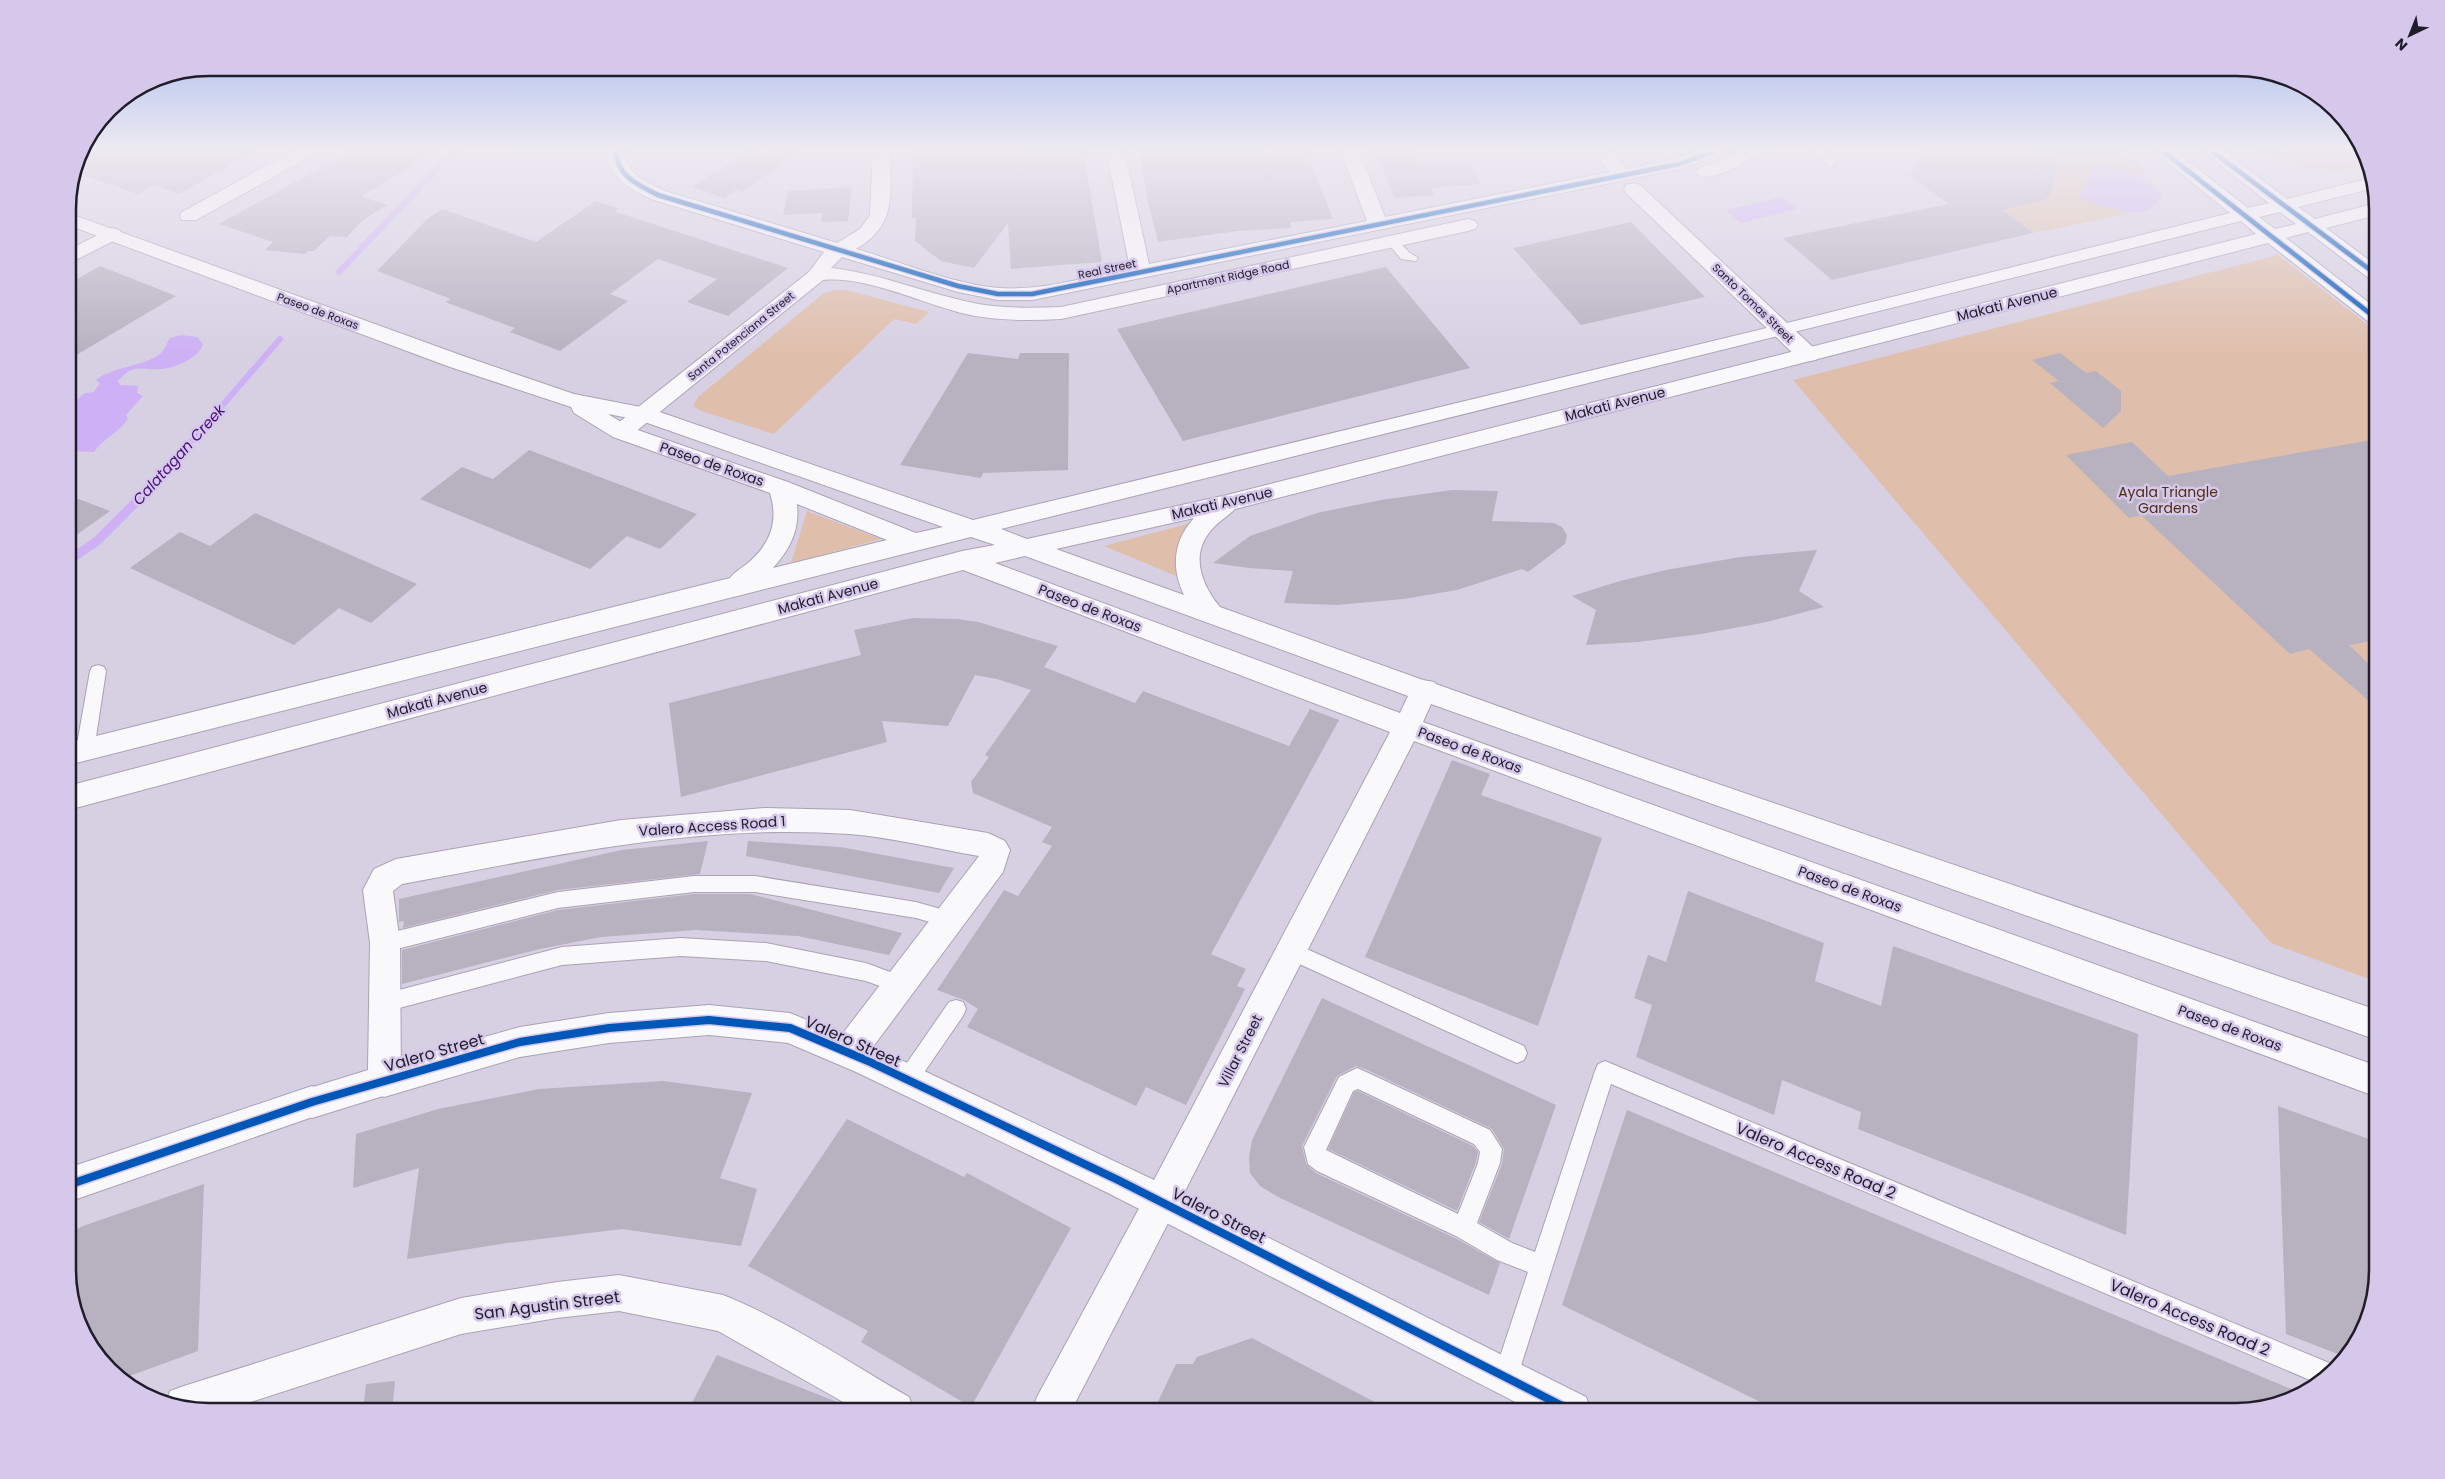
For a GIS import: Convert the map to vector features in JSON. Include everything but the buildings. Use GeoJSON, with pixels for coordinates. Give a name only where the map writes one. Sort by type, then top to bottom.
{"type":"FeatureCollection","features":[{"type":"Feature","properties":{"kind":"main road","name":"Real Street"},"geometry":{"type":"LineString","coordinates":[[743,218],[850,248],[958,286],[998,294],[1032,294],[1414,218]]}},
{"type":"Feature","properties":{"kind":"main road","name":"Santa Potenciana Street"},"geometry":{"type":"LineString","coordinates":[[621,432],[825,274],[820,264],[850,248],[877,223],[878,218]]}},
{"type":"Feature","properties":{"kind":"main road"},"geometry":{"type":"LineString","coordinates":[[1130,218],[1141,272]]}},
{"type":"Feature","properties":{"kind":"main road"},"geometry":{"type":"LineString","coordinates":[[1376,218],[1378,224]]}},
{"type":"Feature","properties":{"kind":"main road","name":"Apartment Ridge Road"},"geometry":{"type":"LineString","coordinates":[[825,274],[967,308],[1003,314],[1037,315],[1061,313],[1392,241],[1486,218]]}},
{"type":"Feature","properties":{"kind":"main road","name":"Santo Tomas Street"},"geometry":{"type":"LineString","coordinates":[[1665,218],[1808,355]]}},
{"type":"Feature","properties":{"kind":"main road"},"geometry":{"type":"LineString","coordinates":[[77,752],[735,586],[1783,330],[2232,218]]}},
{"type":"Feature","properties":{"kind":"main road"},"geometry":{"type":"LineString","coordinates":[[2248,218],[2368,312]]}},
{"type":"Feature","properties":{"kind":"main road"},"geometry":{"type":"LineString","coordinates":[[2301,218],[2368,268]]}},
{"type":"Feature","properties":{"kind":"main road","name":"Makati Avenue"},"geometry":{"type":"LineString","coordinates":[[77,796],[964,561],[1227,503],[2343,218]]}},
{"type":"Feature","properties":{"kind":"main road","name":"Paseo de Roxas"},"geometry":{"type":"LineString","coordinates":[[77,222],[458,362],[570,400],[643,414],[972,528],[1666,777],[2369,1022]]}},
{"type":"Feature","properties":{"kind":"main road"},"geometry":{"type":"LineString","coordinates":[[77,253],[112,234]]}},
{"type":"Feature","properties":{"kind":"main road","name":"Paseo de Roxas"},"geometry":{"type":"LineString","coordinates":[[570,400],[621,432],[780,488],[964,561],[1407,727],[2369,1079]]}},
{"type":"Feature","properties":{"kind":"main road"},"geometry":{"type":"LineString","coordinates":[[735,586],[755,572],[771,556],[782,538],[787,512],[780,488]]}},
{"type":"Feature","properties":{"kind":"main road"},"geometry":{"type":"LineString","coordinates":[[1211,614],[1198,600],[1190,584],[1187,568],[1188,552],[1199,528],[1227,503]]}},
{"type":"Feature","properties":{"kind":"main road","name":"Villar Street"},"geometry":{"type":"LineString","coordinates":[[1056,1403],[1425,689]]}},
{"type":"Feature","properties":{"kind":"main road","name":"Valero Access Road 1"},"geometry":{"type":"LineString","coordinates":[[384,1080],[385,943],[378,890],[385,878],[396,872],[621,832],[765,820],[850,822],[988,845],[995,850],[993,863],[849,1052]]}},
{"type":"Feature","properties":{"kind":"main road","name":"Valero Street"},"geometry":{"type":"LineString","coordinates":[[77,1182],[312,1102],[520,1042],[609,1028],[670,1022],[709,1020],[790,1028],[849,1052],[1161,1202],[1554,1403]]}},
{"type":"Feature","properties":{"kind":"main road","name":"San Agustin Street"},"geometry":{"type":"LineString","coordinates":[[193,1402],[461,1316],[557,1300],[619,1293],[722,1313],[778,1342],[880,1403]]}},
{"type":"Feature","properties":{"kind":"lane"},"geometry":{"type":"LineString","coordinates":[[1392,241],[1405,256],[1412,258]]}},
{"type":"Feature","properties":{"kind":"lane"},"geometry":{"type":"LineString","coordinates":[[77,748],[98,670]]}},
{"type":"Feature","properties":{"kind":"lane"},"geometry":{"type":"LineString","coordinates":[[385,943],[558,900],[694,884],[755,884],[916,910],[951,920]]}},
{"type":"Feature","properties":{"kind":"lane"},"geometry":{"type":"LineString","coordinates":[[384,1004],[562,956],[681,946],[766,952],[866,972],[899,984]]}},
{"type":"Feature","properties":{"kind":"lane"},"geometry":{"type":"LineString","coordinates":[[1291,951],[1517,1053]]}},
{"type":"Feature","properties":{"kind":"lane"},"geometry":{"type":"LineString","coordinates":[[906,1080],[956,1009]]}},
{"type":"Feature","properties":{"kind":"lane","name":"Valero Access Road 2"},"geometry":{"type":"LineString","coordinates":[[1505,1378],[1605,1071],[2320,1372]]}},
{"type":"Feature","properties":{"kind":"lane"},"geometry":{"type":"LineString","coordinates":[[1464,1228],[1489,1163],[1491,1149],[1482,1137],[1357,1078],[1346,1084],[1315,1147],[1316,1156],[1325,1163],[1464,1228],[1505,1252],[1541,1266]]}},
{"type":"Feature","properties":{"kind":"green space"},"geometry":{"type":"Polygon","coordinates":[[[2013,218],[2107,218],[2033,233],[2013,218]]]}},
{"type":"Feature","properties":{"kind":"green space","name":"Ayala Triangle Gardens"},"geometry":{"type":"Polygon","coordinates":[[[2278,255],[2368,325],[2369,979],[2271,943],[1793,380],[2278,255]]]}},
{"type":"Feature","properties":{"kind":"green space"},"geometry":{"type":"Polygon","coordinates":[[[846,290],[929,312],[916,324],[894,319],[774,434],[701,411],[693,406],[698,397],[824,293],[846,290]]]}},
{"type":"Feature","properties":{"kind":"green space"},"geometry":{"type":"Polygon","coordinates":[[[807,511],[881,539],[791,563],[807,511]]]}},
{"type":"Feature","properties":{"kind":"green space"},"geometry":{"type":"Polygon","coordinates":[[[1199,521],[1181,578],[1104,546],[1199,521]]]}},
{"type":"Feature","properties":{"kind":"shaded area"},"geometry":{"type":"Polygon","coordinates":[[[1735,218],[1761,218],[1741,223],[1735,218]]]}},
{"type":"Feature","properties":{"kind":"shaded area"},"geometry":{"type":"Polygon","coordinates":[[[181,335],[197,337],[203,344],[201,349],[192,358],[173,367],[133,369],[124,375],[118,381],[120,385],[138,386],[137,393],[143,396],[126,415],[128,419],[94,452],[77,451],[77,400],[85,393],[94,392],[100,383],[96,380],[103,376],[157,356],[163,351],[170,338],[181,335]]]}},
{"type":"Feature","properties":{"kind":"waterway"},"geometry":{"type":"LineString","coordinates":[[339,272],[390,218]]}},
{"type":"Feature","properties":{"kind":"waterway","name":"Calatagan Creek"},"geometry":{"type":"LineString","coordinates":[[155,483],[280,339]]}},
{"type":"Feature","properties":{"kind":"waterway","name":"Calatagan Creek"},"geometry":{"type":"LineString","coordinates":[[77,555],[97,541],[155,483]]}},
{"type":"Feature","properties":{"kind":"cycle path"},"geometry":{"type":"LineString","coordinates":[[734,218],[958,286],[998,294],[1032,294],[1410,218]]}},
{"type":"Feature","properties":{"kind":"cycle path"},"geometry":{"type":"LineString","coordinates":[[2248,218],[2368,312]]}},
{"type":"Feature","properties":{"kind":"cycle path"},"geometry":{"type":"LineString","coordinates":[[2301,218],[2368,268]]}},
{"type":"Feature","properties":{"kind":"cycle path"},"geometry":{"type":"LineString","coordinates":[[77,1182],[312,1102],[520,1042],[609,1028],[709,1020],[790,1028],[868,1061],[1118,1180],[1556,1403]]}}]}
